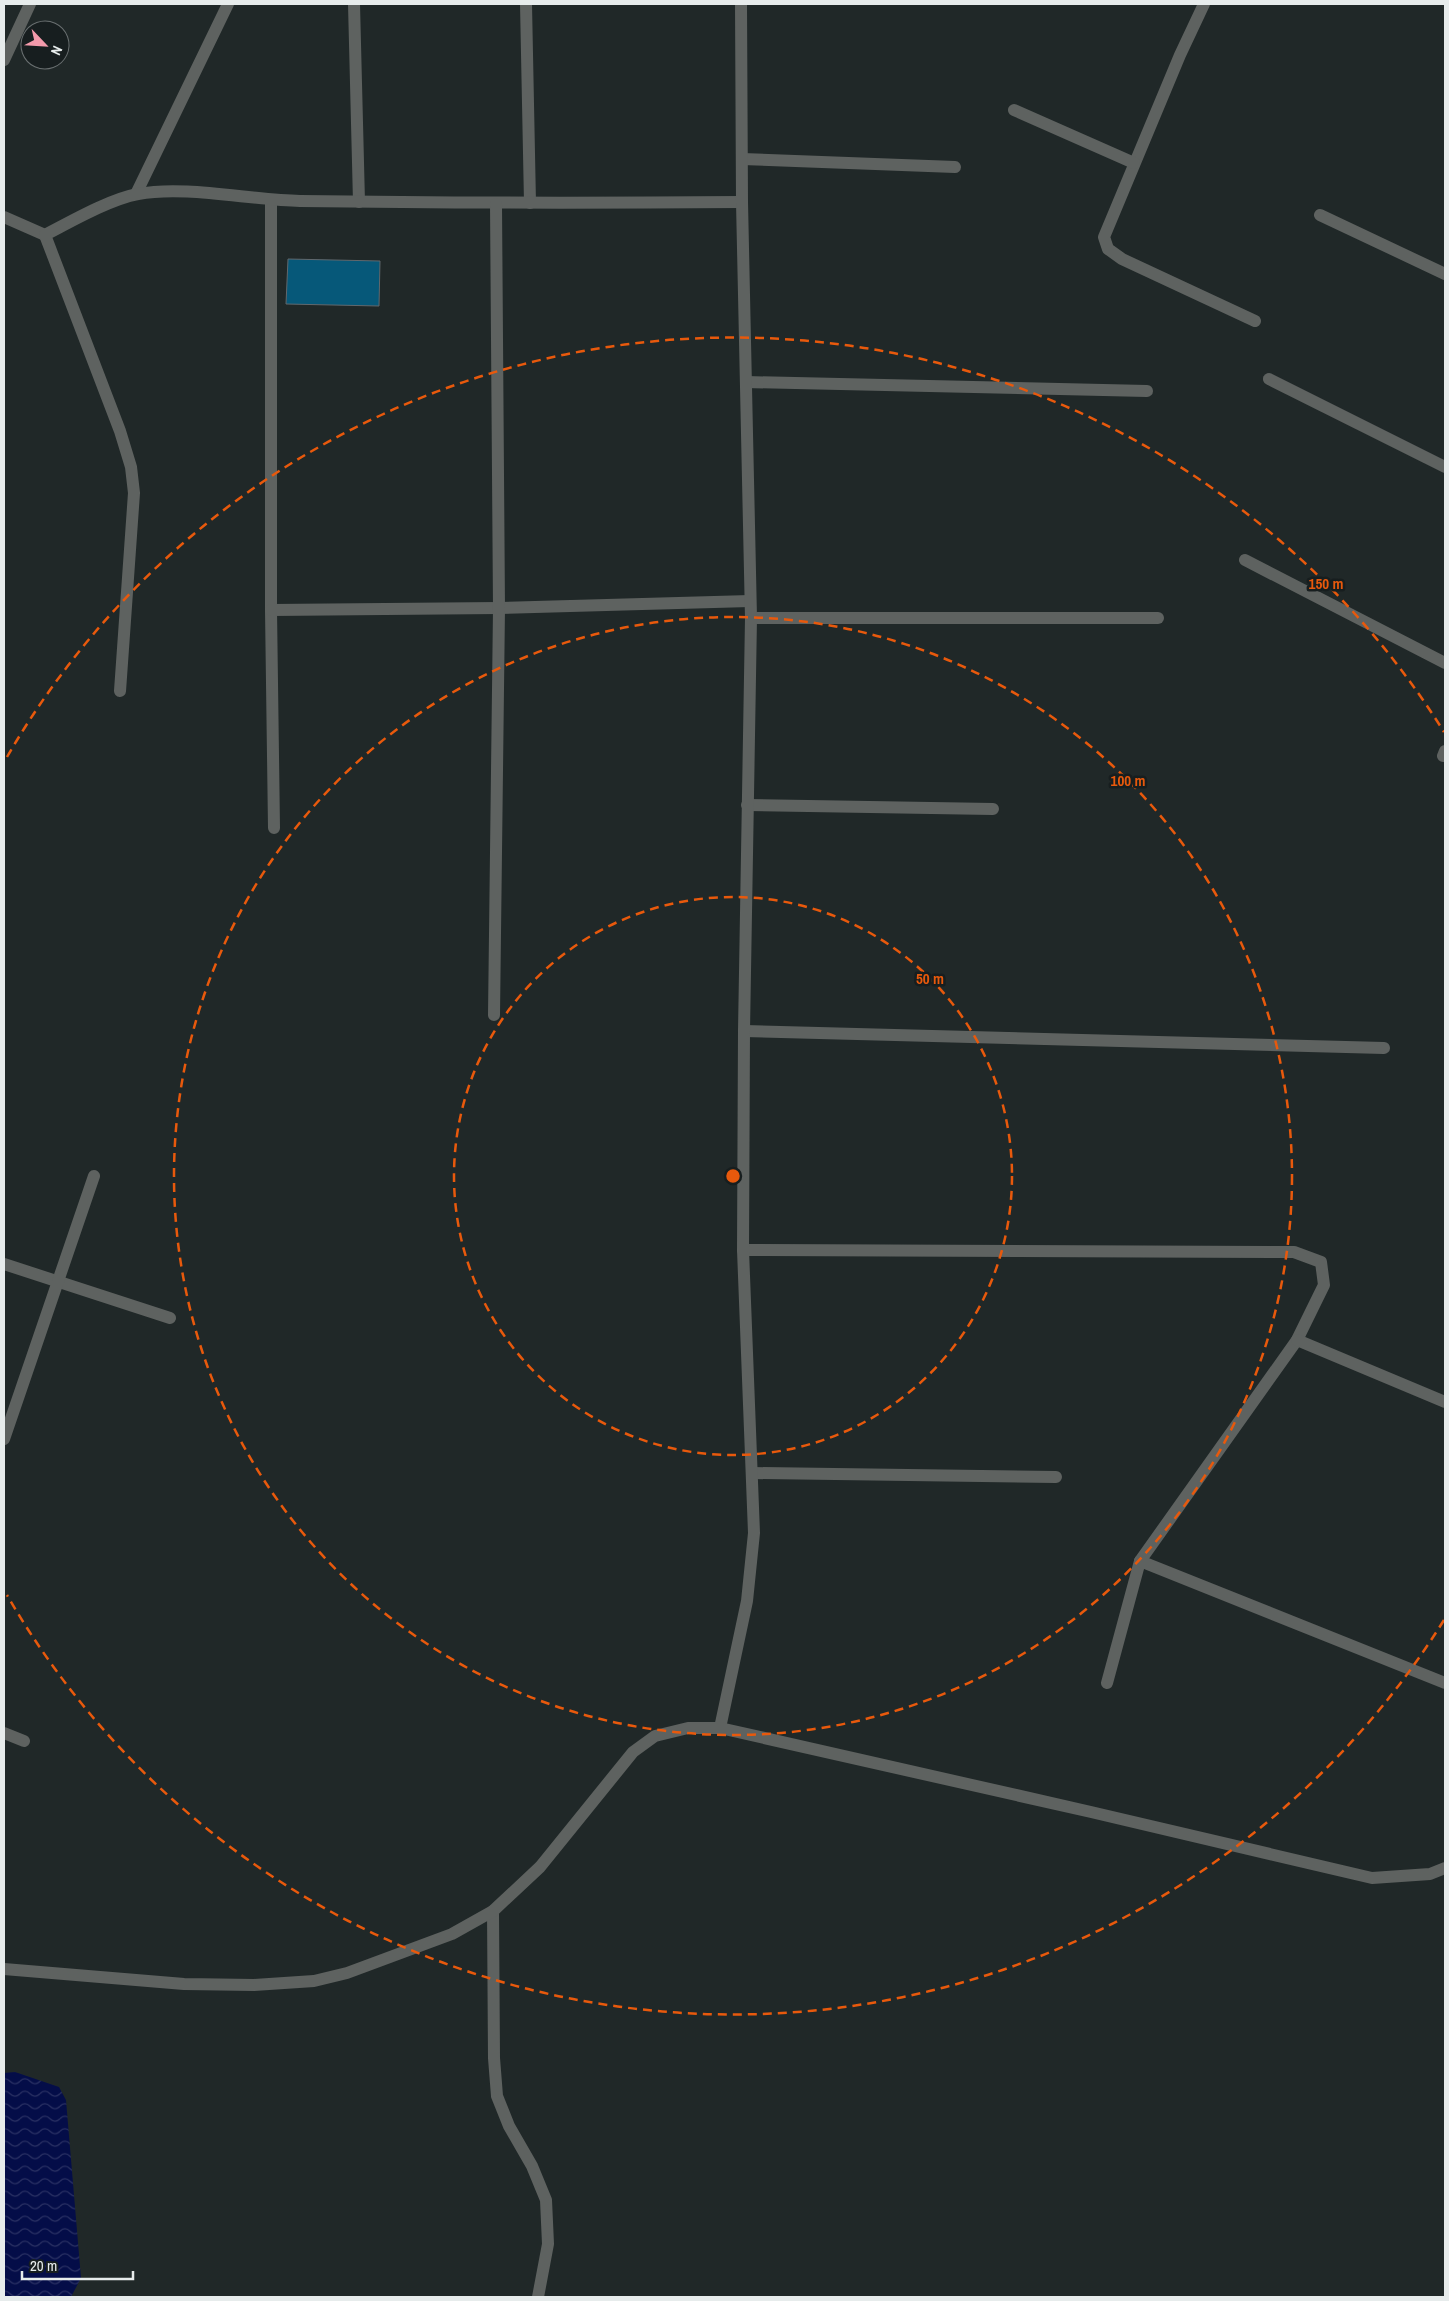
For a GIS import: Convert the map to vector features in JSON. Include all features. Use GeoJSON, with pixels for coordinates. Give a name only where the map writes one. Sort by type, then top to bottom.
{"type":"FeatureCollection","features":[{"type":"Feature","properties":{"kind":"street"},"geometry":{"type":"LineString","coordinates":[[4,60],[30,4]]}},
{"type":"Feature","properties":{"kind":"street"},"geometry":{"type":"LineString","coordinates":[[136,194],[228,4]]}},
{"type":"Feature","properties":{"kind":"street"},"geometry":{"type":"LineString","coordinates":[[354,4],[360,202]]}},
{"type":"Feature","properties":{"kind":"street"},"geometry":{"type":"LineString","coordinates":[[526,4],[530,203]]}},
{"type":"Feature","properties":{"kind":"street"},"geometry":{"type":"LineString","coordinates":[[720,1728],[747,1601],[754,1533],[743,1250],[744,1031],[751,618],[742,202],[741,4]]}},
{"type":"Feature","properties":{"kind":"street"},"geometry":{"type":"LineString","coordinates":[[1204,4],[1134,163],[1104,237],[1108,249],[1122,259],[1255,321]]}},
{"type":"Feature","properties":{"kind":"street"},"geometry":{"type":"LineString","coordinates":[[1014,110],[1134,163]]}},
{"type":"Feature","properties":{"kind":"street"},"geometry":{"type":"LineString","coordinates":[[742,158],[955,167]]}},
{"type":"Feature","properties":{"kind":"street"},"geometry":{"type":"LineString","coordinates":[[45,235],[94,211],[136,194],[166,191],[271,200],[360,202],[496,204],[742,202]]}},
{"type":"Feature","properties":{"kind":"street"},"geometry":{"type":"LineString","coordinates":[[271,200],[271,610],[274,828]]}},
{"type":"Feature","properties":{"kind":"street"},"geometry":{"type":"LineString","coordinates":[[494,1015],[498,608],[496,204]]}},
{"type":"Feature","properties":{"kind":"street"},"geometry":{"type":"LineString","coordinates":[[1320,215],[1445,274]]}},
{"type":"Feature","properties":{"kind":"street"},"geometry":{"type":"LineString","coordinates":[[4,217],[45,235],[120,431],[131,467],[134,493],[120,691]]}},
{"type":"Feature","properties":{"kind":"street"},"geometry":{"type":"LineString","coordinates":[[1269,379],[1445,467]]}},
{"type":"Feature","properties":{"kind":"street"},"geometry":{"type":"LineString","coordinates":[[746,382],[1147,390]]}},
{"type":"Feature","properties":{"kind":"street"},"geometry":{"type":"LineString","coordinates":[[1245,560],[1445,663]]}},
{"type":"Feature","properties":{"kind":"street"},"geometry":{"type":"LineString","coordinates":[[271,610],[498,608],[750,601]]}},
{"type":"Feature","properties":{"kind":"street"},"geometry":{"type":"LineString","coordinates":[[751,618],[1158,618]]}},
{"type":"Feature","properties":{"kind":"street"},"geometry":{"type":"LineString","coordinates":[[747,805],[993,809]]}},
{"type":"Feature","properties":{"kind":"street"},"geometry":{"type":"LineString","coordinates":[[744,1031],[1384,1048]]}},
{"type":"Feature","properties":{"kind":"street"},"geometry":{"type":"LineString","coordinates":[[4,1439],[94,1176]]}},
{"type":"Feature","properties":{"kind":"street"},"geometry":{"type":"LineString","coordinates":[[743,1250],[1294,1252],[1322,1262],[1324,1286],[1297,1340],[1140,1561],[1107,1683]]}},
{"type":"Feature","properties":{"kind":"street"},"geometry":{"type":"LineString","coordinates":[[4,1264],[170,1318]]}},
{"type":"Feature","properties":{"kind":"street"},"geometry":{"type":"LineString","coordinates":[[1297,1340],[1445,1402]]}},
{"type":"Feature","properties":{"kind":"street"},"geometry":{"type":"LineString","coordinates":[[753,1473],[1056,1477]]}},
{"type":"Feature","properties":{"kind":"street"},"geometry":{"type":"LineString","coordinates":[[1140,1561],[1445,1683]]}},
{"type":"Feature","properties":{"kind":"street"},"geometry":{"type":"LineString","coordinates":[[4,1969],[184,1984],[254,1985],[314,1981],[347,1973],[452,1934],[493,1911],[540,1867],[633,1752],[655,1736],[688,1728],[720,1728],[1081,1809],[1372,1878],[1430,1874],[1445,1868]]}},
{"type":"Feature","properties":{"kind":"street"},"geometry":{"type":"LineString","coordinates":[[4,1733],[24,1741]]}},
{"type":"Feature","properties":{"kind":"street"},"geometry":{"type":"LineString","coordinates":[[493,1911],[494,2058],[497,2096],[509,2126],[532,2166],[546,2200],[548,2244],[538,2297]]}},
{"type":"Feature","properties":{"kind":"water"},"geometry":{"type":"Polygon","coordinates":[[[15,2072],[59,2087],[66,2100],[81,2278],[71,2297],[4,2297],[4,2073],[15,2072]]]}},
{"type":"Feature","properties":{"kind":"building"},"geometry":{"type":"Polygon","coordinates":[[[288,259],[380,261],[379,306],[286,304],[288,259]]]}}]}
